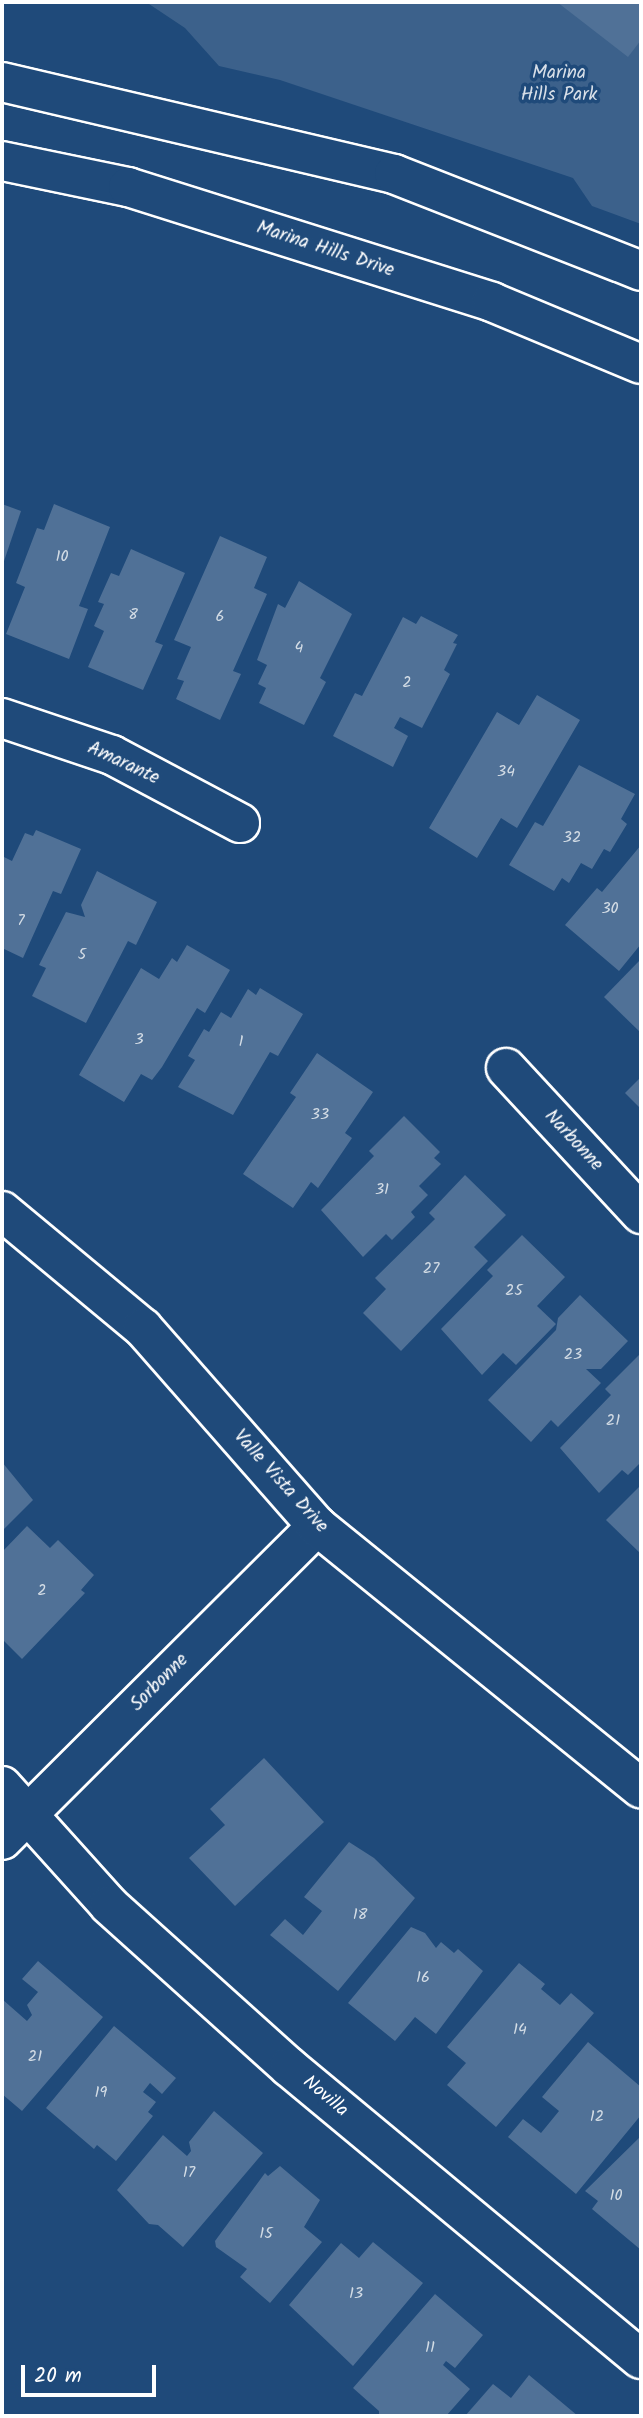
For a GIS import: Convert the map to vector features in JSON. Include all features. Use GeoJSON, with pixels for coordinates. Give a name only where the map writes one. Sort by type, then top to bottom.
{"type":"FeatureCollection","features":[{"type":"Feature","properties":{"kind":"street"},"geometry":{"type":"LineString","coordinates":[[2,82],[394,174],[641,271]]}},
{"type":"Feature","properties":{"kind":"street","name":"Marina Hills Drive"},"geometry":{"type":"LineString","coordinates":[[2,161],[141,191],[492,302],[641,363]]}},
{"type":"Feature","properties":{"kind":"street","name":"Amarante"},"geometry":{"type":"LineString","coordinates":[[2,718],[112,755],[240,823]]}},
{"type":"Feature","properties":{"kind":"street","name":"Narbonne"},"geometry":{"type":"LineString","coordinates":[[506,1069],[641,1214]]}},
{"type":"Feature","properties":{"kind":"street","name":"Valle Vista Drive"},"geometry":{"type":"LineString","coordinates":[[2,1211],[143,1328],[317,1526],[641,1788]]}},
{"type":"Feature","properties":{"kind":"street","name":"Sorbonne"},"geometry":{"type":"LineString","coordinates":[[14,1828],[317,1526]]}},
{"type":"Feature","properties":{"kind":"street","name":"Novilla"},"geometry":{"type":"LineString","coordinates":[[2,1786],[14,1828],[110,1905],[289,2067],[641,2358]]}},
{"type":"Feature","properties":{"kind":"green space","name":"Marina Hills Park"},"geometry":{"type":"Polygon","coordinates":[[[146,2],[641,2],[641,224],[592,206],[573,178],[280,80],[219,66],[185,28],[146,2]]]}},
{"type":"Feature","properties":{"kind":"building"},"geometry":{"type":"Polygon","coordinates":[[[557,2],[641,2],[641,40],[628,57],[557,2]]]}},
{"type":"Feature","properties":{"kind":"building"},"geometry":{"type":"Polygon","coordinates":[[[2,504],[21,511],[2,567],[2,504]]]}},
{"type":"Feature","properties":{"kind":"building"},"geometry":{"type":"Polygon","coordinates":[[[54,504],[110,527],[79,606],[88,609],[69,659],[6,634],[25,587],[16,583],[37,528],[44,530],[54,504]]]}},
{"type":"Feature","properties":{"kind":"building"},"geometry":{"type":"Polygon","coordinates":[[[220,536],[267,557],[254,588],[267,594],[233,671],[241,674],[220,720],[176,699],[184,681],[177,679],[191,647],[174,640],[220,536]]]}},
{"type":"Feature","properties":{"kind":"building"},"geometry":{"type":"Polygon","coordinates":[[[131,549],[185,573],[155,642],[163,645],[143,690],[88,667],[104,631],[94,626],[104,604],[98,602],[111,573],[119,576],[131,549]]]}},
{"type":"Feature","properties":{"kind":"building"},"geometry":{"type":"Polygon","coordinates":[[[299,581],[352,614],[320,678],[326,682],[304,725],[259,703],[266,688],[258,684],[267,665],[257,660],[278,604],[285,608],[299,581]]]}},
{"type":"Feature","properties":{"kind":"building"},"geometry":{"type":"Polygon","coordinates":[[[421,616],[458,635],[453,643],[457,644],[444,670],[450,674],[422,728],[400,717],[394,728],[408,736],[393,767],[333,736],[355,693],[362,696],[403,617],[416,624],[421,616]]]}},
{"type":"Feature","properties":{"kind":"building"},"geometry":{"type":"Polygon","coordinates":[[[537,695],[580,720],[517,828],[501,818],[477,858],[429,828],[497,712],[519,725],[537,695]]]}},
{"type":"Feature","properties":{"kind":"building"},"geometry":{"type":"Polygon","coordinates":[[[579,765],[635,794],[621,819],[627,824],[610,852],[604,849],[592,869],[581,863],[569,883],[562,878],[554,891],[509,865],[535,822],[543,826],[579,765]]]}},
{"type":"Feature","properties":{"kind":"building"},"geometry":{"type":"Polygon","coordinates":[[[36,830],[81,849],[61,894],[53,891],[23,958],[2,948],[2,856],[12,861],[25,833],[33,836],[36,830]]]}},
{"type":"Feature","properties":{"kind":"building"},"geometry":{"type":"Polygon","coordinates":[[[641,845],[641,944],[619,971],[565,925],[597,888],[602,892],[641,845]]]}},
{"type":"Feature","properties":{"kind":"building"},"geometry":{"type":"Polygon","coordinates":[[[97,871],[157,902],[136,945],[128,941],[86,1023],[32,996],[46,968],[39,965],[66,912],[85,917],[81,905],[97,871]]]}},
{"type":"Feature","properties":{"kind":"building"},"geometry":{"type":"Polygon","coordinates":[[[187,945],[230,970],[205,1013],[197,1008],[152,1080],[141,1074],[124,1102],[79,1075],[141,968],[159,979],[172,958],[177,962],[187,945]]]}},
{"type":"Feature","properties":{"kind":"building"},"geometry":{"type":"Polygon","coordinates":[[[641,959],[641,1033],[604,997],[641,959]]]}},
{"type":"Feature","properties":{"kind":"building"},"geometry":{"type":"Polygon","coordinates":[[[260,988],[303,1014],[278,1056],[270,1052],[233,1115],[178,1087],[195,1060],[188,1056],[204,1029],[209,1032],[221,1012],[231,1018],[248,989],[256,995],[260,988]]]}},
{"type":"Feature","properties":{"kind":"building"},"geometry":{"type":"Polygon","coordinates":[[[317,1053],[373,1092],[345,1133],[352,1138],[318,1188],[311,1182],[293,1208],[243,1174],[296,1097],[290,1093],[317,1053]]]}},
{"type":"Feature","properties":{"kind":"building"},"geometry":{"type":"Polygon","coordinates":[[[641,1077],[641,1109],[625,1093],[641,1077]]]}},
{"type":"Feature","properties":{"kind":"building"},"geometry":{"type":"Polygon","coordinates":[[[404,1116],[440,1152],[434,1158],[441,1164],[419,1186],[428,1195],[411,1212],[415,1217],[392,1240],[386,1234],[363,1257],[321,1210],[374,1156],[369,1151],[404,1116]]]}},
{"type":"Feature","properties":{"kind":"building"},"geometry":{"type":"Polygon","coordinates":[[[465,1175],[506,1215],[474,1247],[488,1261],[401,1351],[363,1313],[386,1289],[375,1278],[435,1219],[429,1213],[465,1175]]]}},
{"type":"Feature","properties":{"kind":"building"},"geometry":{"type":"Polygon","coordinates":[[[522,1235],[565,1277],[537,1306],[556,1324],[516,1365],[503,1353],[482,1375],[441,1329],[493,1276],[487,1270],[522,1235]]]}},
{"type":"Feature","properties":{"kind":"building"},"geometry":{"type":"Polygon","coordinates":[[[580,1295],[628,1341],[601,1369],[586,1369],[601,1383],[558,1427],[551,1420],[531,1442],[488,1400],[556,1330],[558,1318],[580,1295]]]}},
{"type":"Feature","properties":{"kind":"building"},"geometry":{"type":"Polygon","coordinates":[[[641,1353],[641,1462],[628,1475],[622,1470],[599,1493],[560,1448],[611,1395],[605,1389],[641,1353]]]}},
{"type":"Feature","properties":{"kind":"building"},"geometry":{"type":"Polygon","coordinates":[[[2,1462],[33,1500],[2,1531],[2,1462]]]}},
{"type":"Feature","properties":{"kind":"building"},"geometry":{"type":"Polygon","coordinates":[[[641,1485],[641,1554],[606,1520],[641,1485]]]}},
{"type":"Feature","properties":{"kind":"building"},"geometry":{"type":"Polygon","coordinates":[[[27,1526],[50,1548],[58,1540],[94,1575],[81,1590],[85,1593],[22,1659],[2,1639],[2,1552],[27,1526]]]}},
{"type":"Feature","properties":{"kind":"building"},"geometry":{"type":"Polygon","coordinates":[[[264,1758],[324,1822],[235,1906],[189,1858],[225,1825],[210,1809],[264,1758]]]}},
{"type":"Feature","properties":{"kind":"building"},"geometry":{"type":"Polygon","coordinates":[[[349,1842],[374,1858],[415,1898],[338,1991],[270,1935],[285,1919],[303,1935],[322,1911],[304,1897],[349,1842]]]}},
{"type":"Feature","properties":{"kind":"building"},"geometry":{"type":"Polygon","coordinates":[[[411,1927],[425,1933],[436,1948],[441,1942],[454,1953],[458,1949],[483,1971],[436,2034],[415,2017],[395,2041],[348,2003],[411,1927]]]}},
{"type":"Feature","properties":{"kind":"building"},"geometry":{"type":"Polygon","coordinates":[[[38,1961],[103,2017],[22,2111],[2,2094],[2,1999],[27,2021],[32,2015],[27,2005],[38,1992],[22,1979],[38,1961]]]}},
{"type":"Feature","properties":{"kind":"building"},"geometry":{"type":"Polygon","coordinates":[[[519,1963],[545,1984],[541,1989],[560,2005],[571,1993],[594,2013],[496,2127],[447,2085],[466,2063],[447,2047],[519,1963]]]}},
{"type":"Feature","properties":{"kind":"building"},"geometry":{"type":"Polygon","coordinates":[[[114,2026],[176,2078],[162,2094],[150,2083],[143,2092],[156,2102],[148,2112],[153,2116],[116,2161],[97,2145],[94,2149],[46,2108],[114,2026]]]}},
{"type":"Feature","properties":{"kind":"building"},"geometry":{"type":"Polygon","coordinates":[[[588,2042],[641,2087],[641,2115],[576,2194],[508,2137],[523,2119],[541,2133],[559,2111],[542,2097],[588,2042]]]}},
{"type":"Feature","properties":{"kind":"building"},"geometry":{"type":"Polygon","coordinates":[[[214,2111],[263,2153],[183,2247],[158,2225],[149,2224],[117,2190],[163,2135],[187,2156],[191,2151],[189,2142],[214,2111]]]}},
{"type":"Feature","properties":{"kind":"building"},"geometry":{"type":"Polygon","coordinates":[[[641,2136],[641,2250],[592,2209],[598,2201],[585,2191],[641,2136]]]}},
{"type":"Feature","properties":{"kind":"building"},"geometry":{"type":"Polygon","coordinates":[[[280,2166],[320,2200],[304,2227],[322,2242],[270,2303],[240,2277],[247,2269],[216,2247],[215,2241],[265,2173],[268,2176],[280,2166]]]}},
{"type":"Feature","properties":{"kind":"building"},"geometry":{"type":"Polygon","coordinates":[[[373,2242],[423,2283],[353,2366],[289,2305],[341,2243],[359,2258],[373,2242]]]}},
{"type":"Feature","properties":{"kind":"building"},"geometry":{"type":"Polygon","coordinates":[[[435,2294],[483,2335],[455,2368],[446,2361],[443,2365],[470,2389],[446,2416],[379,2416],[379,2411],[353,2388],[435,2294]]]}},
{"type":"Feature","properties":{"kind":"building"},"geometry":{"type":"Polygon","coordinates":[[[529,2375],[578,2416],[465,2416],[493,2384],[511,2398],[529,2375]]]}}]}
